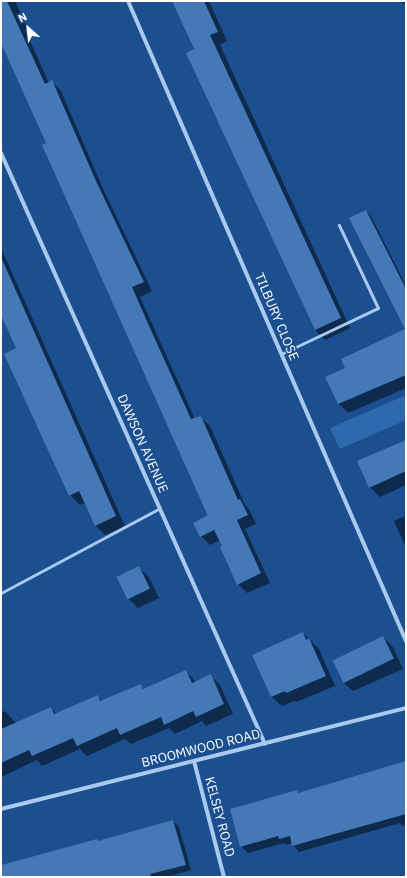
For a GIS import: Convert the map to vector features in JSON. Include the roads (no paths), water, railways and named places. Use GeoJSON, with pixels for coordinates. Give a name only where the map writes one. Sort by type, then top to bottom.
{"type":"FeatureCollection","features":[{"type":"Feature","properties":{"kind":"street","name":"TILBURY CLOSE"},"geometry":{"type":"LineString","coordinates":[[128,1],[406,641]]}},
{"type":"Feature","properties":{"kind":"street","name":"DAWSON AVENUE"},"geometry":{"type":"LineString","coordinates":[[1,154],[265,744]]}},
{"type":"Feature","properties":{"kind":"street","name":"BROOMWOOD ROAD"},"geometry":{"type":"LineString","coordinates":[[1,810],[406,708]]}},
{"type":"Feature","properties":{"kind":"street","name":"KELSEY ROAD"},"geometry":{"type":"LineString","coordinates":[[194,762],[224,877]]}},
{"type":"Feature","properties":{"kind":"lane"},"geometry":{"type":"LineString","coordinates":[[281,354],[378,308],[339,225]]}},
{"type":"Feature","properties":{"kind":"lane"},"geometry":{"type":"LineString","coordinates":[[1,593],[160,508]]}}]}
